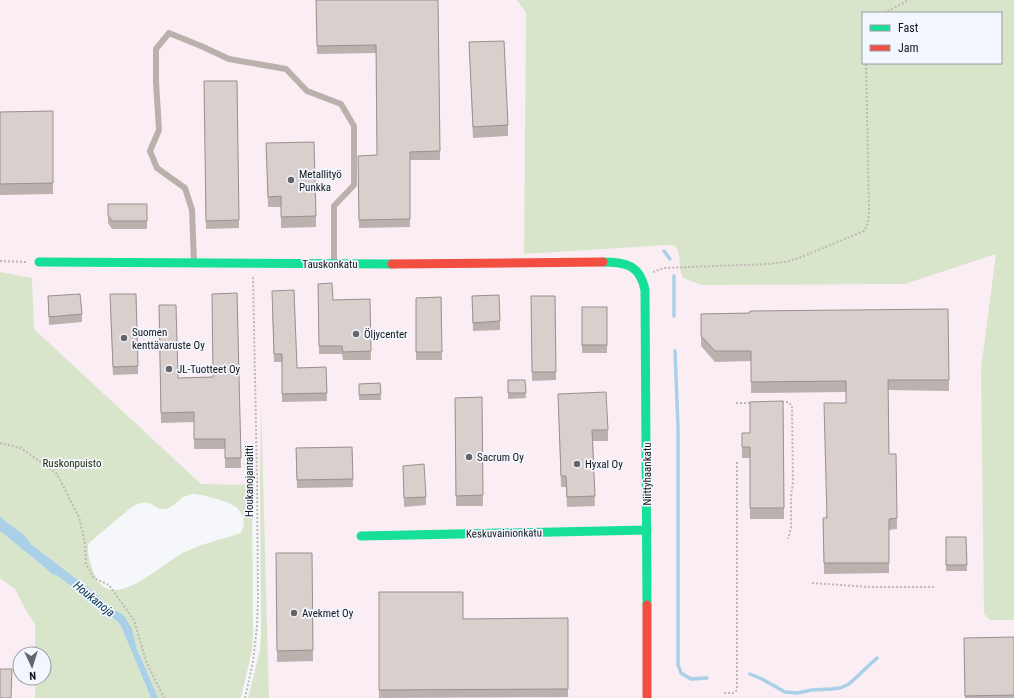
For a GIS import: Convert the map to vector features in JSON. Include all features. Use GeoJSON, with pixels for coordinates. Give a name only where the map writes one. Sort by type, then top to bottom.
{"type":"FeatureCollection","features":[{"type":"Feature","properties":{"kind":"street","name":"Tauskonkatu"},"geometry":{"type":"LineString","coordinates":[[39,262],[334,264],[621,262],[630,265],[641,277]]}},
{"type":"Feature","properties":{"kind":"street","name":"Niittyhaankatu"},"geometry":{"type":"LineString","coordinates":[[641,277],[644,280],[645,290],[647,698]]}},
{"type":"Feature","properties":{"kind":"street","name":"Keskuvainionkatu"},"geometry":{"type":"LineString","coordinates":[[361,536],[647,530]]}},
{"type":"Feature","properties":{"kind":"lane"},"geometry":{"type":"LineString","coordinates":[[194,263],[192,210],[185,188],[157,168],[150,151],[159,130],[156,82],[156,49],[169,33],[229,59],[286,69],[308,91],[341,104],[354,126],[354,185],[334,206],[334,264]]}},
{"type":"Feature","properties":{"kind":"path"},"geometry":{"type":"LineString","coordinates":[[886,12],[909,0]]}},
{"type":"Feature","properties":{"kind":"path"},"geometry":{"type":"LineString","coordinates":[[641,277],[664,268],[769,264],[785,262],[864,232],[868,223],[869,211],[866,64]]}},
{"type":"Feature","properties":{"kind":"path"},"geometry":{"type":"LineString","coordinates":[[0,261],[39,262]]}},
{"type":"Feature","properties":{"kind":"path","name":"Houkanojanraitti"},"geometry":{"type":"LineString","coordinates":[[245,698],[253,662],[258,600],[257,474],[252,263]]}},
{"type":"Feature","properties":{"kind":"path"},"geometry":{"type":"LineString","coordinates":[[781,402],[788,402],[792,406],[793,482],[791,497],[791,528],[788,539]]}},
{"type":"Feature","properties":{"kind":"path"},"geometry":{"type":"LineString","coordinates":[[736,403],[759,403]]}},
{"type":"Feature","properties":{"kind":"path"},"geometry":{"type":"LineString","coordinates":[[0,443],[21,448],[56,474],[79,517],[85,544],[86,564],[94,578],[109,585],[134,620],[146,661],[164,698]]}},
{"type":"Feature","properties":{"kind":"path"},"geometry":{"type":"LineString","coordinates":[[724,693],[733,693],[737,690],[737,461]]}},
{"type":"Feature","properties":{"kind":"path"},"geometry":{"type":"LineString","coordinates":[[812,583],[869,587],[935,587]]}},
{"type":"Feature","properties":{"kind":"shaded area"},"geometry":{"type":"Polygon","coordinates":[[[0,0],[517,0],[526,13],[524,254],[668,245],[675,246],[678,250],[683,278],[701,285],[905,284],[996,254],[981,368],[990,620],[1014,620],[1014,698],[269,698],[261,417],[260,485],[201,484],[34,329],[32,278],[0,272],[0,0]]]}},
{"type":"Feature","properties":{"kind":"shaded area"},"geometry":{"type":"Polygon","coordinates":[[[0,578],[15,589],[25,609],[35,624],[35,646],[12,646],[12,686],[35,686],[35,698],[0,698],[0,578]]]}},
{"type":"Feature","properties":{"kind":"green space"},"geometry":{"type":"Polygon","coordinates":[[[517,0],[1014,0],[1014,620],[990,620],[984,614],[981,368],[996,254],[905,284],[701,285],[683,278],[678,253],[675,246],[668,245],[524,254],[526,13],[517,0]]]}},
{"type":"Feature","properties":{"kind":"green space","name":"Ruskonpuisto"},"geometry":{"type":"Polygon","coordinates":[[[0,272],[32,278],[34,329],[201,484],[252,485],[253,636],[252,651],[241,698],[158,698],[135,642],[121,613],[109,607],[95,593],[32,545],[23,534],[0,517],[0,272]],[[196,494],[183,497],[172,506],[165,509],[157,508],[144,502],[139,503],[133,506],[90,542],[88,555],[99,583],[109,589],[121,589],[148,577],[183,553],[204,544],[241,533],[243,530],[244,520],[237,508],[222,501],[196,494]]]}},
{"type":"Feature","properties":{"kind":"green space"},"geometry":{"type":"Polygon","coordinates":[[[261,403],[269,698],[248,698],[260,650],[261,634],[261,403]]]}},
{"type":"Feature","properties":{"kind":"green space"},"geometry":{"type":"Polygon","coordinates":[[[0,531],[52,574],[59,577],[81,593],[118,622],[151,698],[35,698],[35,686],[52,686],[52,646],[35,646],[35,624],[25,609],[15,589],[0,578],[0,531]]]}},
{"type":"Feature","properties":{"kind":"water","name":"Houkanoja"},"geometry":{"type":"Polygon","coordinates":[[[0,517],[23,534],[32,545],[95,593],[109,607],[121,613],[125,617],[132,629],[137,650],[158,698],[151,698],[118,622],[59,577],[52,574],[0,531],[0,517]]]}},
{"type":"Feature","properties":{"kind":"building"},"geometry":{"type":"Polygon","coordinates":[[[316,0],[438,0],[440,151],[410,152],[410,219],[359,220],[358,156],[377,155],[376,45],[317,46],[316,0]]]}},
{"type":"Feature","properties":{"kind":"building"},"geometry":{"type":"Polygon","coordinates":[[[504,41],[508,125],[473,127],[469,42],[504,41]]]}},
{"type":"Feature","properties":{"kind":"building"},"geometry":{"type":"Polygon","coordinates":[[[204,81],[237,81],[239,220],[206,221],[204,81]]]}},
{"type":"Feature","properties":{"kind":"building"},"geometry":{"type":"Polygon","coordinates":[[[53,111],[53,183],[0,184],[0,112],[53,111]]]}},
{"type":"Feature","properties":{"kind":"building","name":"Metallityö Punkka"},"geometry":{"type":"Polygon","coordinates":[[[314,142],[316,216],[281,217],[281,196],[268,197],[266,143],[314,142]]]}},
{"type":"Feature","properties":{"kind":"building"},"geometry":{"type":"Polygon","coordinates":[[[108,204],[147,204],[147,221],[112,221],[108,215],[108,204]]]}},
{"type":"Feature","properties":{"kind":"building"},"geometry":{"type":"Polygon","coordinates":[[[332,283],[333,300],[370,299],[371,351],[343,352],[342,346],[319,346],[318,284],[332,283]]]}},
{"type":"Feature","properties":{"kind":"building"},"geometry":{"type":"Polygon","coordinates":[[[294,290],[297,368],[326,367],[327,393],[282,394],[282,354],[274,354],[272,291],[294,290]]]}},
{"type":"Feature","properties":{"kind":"building","name":"JL-Tuotteet Oy"},"geometry":{"type":"Polygon","coordinates":[[[237,293],[241,458],[225,458],[225,439],[194,439],[194,412],[161,413],[159,305],[176,305],[178,378],[213,377],[212,294],[237,293]]]}},
{"type":"Feature","properties":{"kind":"building"},"geometry":{"type":"Polygon","coordinates":[[[80,294],[82,314],[49,317],[48,296],[80,294]]]}},
{"type":"Feature","properties":{"kind":"building","name":"Suomen kenttävaruste Oy"},"geometry":{"type":"Polygon","coordinates":[[[110,294],[136,294],[138,366],[113,367],[110,294]]]}},
{"type":"Feature","properties":{"kind":"building"},"geometry":{"type":"Polygon","coordinates":[[[499,295],[500,321],[473,323],[472,296],[499,295]]]}},
{"type":"Feature","properties":{"kind":"building"},"geometry":{"type":"Polygon","coordinates":[[[531,296],[555,296],[556,372],[532,372],[531,296]]]}},
{"type":"Feature","properties":{"kind":"building"},"geometry":{"type":"Polygon","coordinates":[[[441,297],[442,352],[416,352],[416,298],[441,297]]]}},
{"type":"Feature","properties":{"kind":"building"},"geometry":{"type":"Polygon","coordinates":[[[582,307],[607,307],[607,345],[582,345],[582,307]]]}},
{"type":"Feature","properties":{"kind":"building"},"geometry":{"type":"Polygon","coordinates":[[[948,309],[949,380],[888,380],[889,454],[896,454],[897,518],[889,519],[889,563],[824,563],[823,518],[827,518],[824,403],[846,403],[846,381],[751,382],[751,351],[715,351],[701,336],[701,314],[750,313],[750,311],[948,309]]]}},
{"type":"Feature","properties":{"kind":"building"},"geometry":{"type":"Polygon","coordinates":[[[508,380],[525,380],[526,393],[508,393],[508,380]]]}},
{"type":"Feature","properties":{"kind":"building"},"geometry":{"type":"Polygon","coordinates":[[[380,383],[381,394],[359,395],[359,384],[380,383]]]}},
{"type":"Feature","properties":{"kind":"building","name":"Hyxal Oy"},"geometry":{"type":"Polygon","coordinates":[[[606,392],[608,430],[592,430],[595,496],[567,497],[566,476],[561,476],[558,394],[606,392]]]}},
{"type":"Feature","properties":{"kind":"building","name":"Sacrum Oy"},"geometry":{"type":"Polygon","coordinates":[[[482,397],[483,495],[456,496],[455,398],[482,397]]]}},
{"type":"Feature","properties":{"kind":"building"},"geometry":{"type":"Polygon","coordinates":[[[783,401],[784,508],[750,508],[750,447],[742,447],[742,433],[750,433],[750,402],[783,401]]]}},
{"type":"Feature","properties":{"kind":"building"},"geometry":{"type":"Polygon","coordinates":[[[352,447],[353,479],[297,480],[296,448],[352,447]]]}},
{"type":"Feature","properties":{"kind":"building"},"geometry":{"type":"Polygon","coordinates":[[[424,464],[426,497],[404,498],[403,466],[424,464]]]}},
{"type":"Feature","properties":{"kind":"building"},"geometry":{"type":"Polygon","coordinates":[[[946,537],[966,537],[967,565],[946,565],[946,537]]]}},
{"type":"Feature","properties":{"kind":"building","name":"Avekmet Oy"},"geometry":{"type":"Polygon","coordinates":[[[276,553],[312,553],[313,650],[277,651],[276,553]]]}},
{"type":"Feature","properties":{"kind":"building"},"geometry":{"type":"Polygon","coordinates":[[[379,592],[463,592],[463,619],[568,618],[568,689],[379,690],[379,592]]]}},
{"type":"Feature","properties":{"kind":"building"},"geometry":{"type":"Polygon","coordinates":[[[1014,637],[1014,695],[965,696],[964,638],[1014,637]]]}},
{"type":"Feature","properties":{"kind":"building"},"geometry":{"type":"Polygon","coordinates":[[[0,669],[12,669],[11,698],[0,698],[0,669]]]}},
{"type":"Feature","properties":{"kind":"waterway"},"geometry":{"type":"LineString","coordinates":[[664,251],[670,259]]}},
{"type":"Feature","properties":{"kind":"waterway"},"geometry":{"type":"LineString","coordinates":[[674,276],[674,316]]}},
{"type":"Feature","properties":{"kind":"waterway"},"geometry":{"type":"LineString","coordinates":[[675,351],[678,428],[678,665],[681,673],[691,679],[707,678]]}},
{"type":"Feature","properties":{"kind":"waterway"},"geometry":{"type":"LineString","coordinates":[[750,674],[785,692],[797,693],[812,690],[840,688],[849,684],[877,658]]}},
{"type":"Feature","properties":{"kind":"traffic: fast"},"geometry":{"type":"LineString","coordinates":[[39,262],[392,264]]}},
{"type":"Feature","properties":{"kind":"traffic: fast"},"geometry":{"type":"LineString","coordinates":[[603,262],[625,264],[636,270],[640,275],[645,290],[647,605]]}},
{"type":"Feature","properties":{"kind":"traffic: fast"},"geometry":{"type":"LineString","coordinates":[[361,536],[647,530]]}},
{"type":"Feature","properties":{"kind":"traffic: jam"},"geometry":{"type":"LineString","coordinates":[[392,264],[603,262]]}},
{"type":"Feature","properties":{"kind":"traffic: jam"},"geometry":{"type":"LineString","coordinates":[[647,605],[647,698]]}},
{"type":"Feature","properties":{"kind":"place","name":"Metallityö Punkka"},"geometry":{"type":"Point","coordinates":[291,180]}},
{"type":"Feature","properties":{"kind":"place","name":"Öljycenter"},"geometry":{"type":"Point","coordinates":[356,334]}},
{"type":"Feature","properties":{"kind":"place","name":"Suomen kenttävaruste Oy"},"geometry":{"type":"Point","coordinates":[124,338]}},
{"type":"Feature","properties":{"kind":"place","name":"JL-Tuotteet Oy"},"geometry":{"type":"Point","coordinates":[169,369]}},
{"type":"Feature","properties":{"kind":"place","name":"Sacrum Oy"},"geometry":{"type":"Point","coordinates":[469,457]}},
{"type":"Feature","properties":{"kind":"place","name":"Hyxal Oy"},"geometry":{"type":"Point","coordinates":[577,464]}},
{"type":"Feature","properties":{"kind":"place","name":"Avekmet Oy"},"geometry":{"type":"Point","coordinates":[294,613]}}]}
